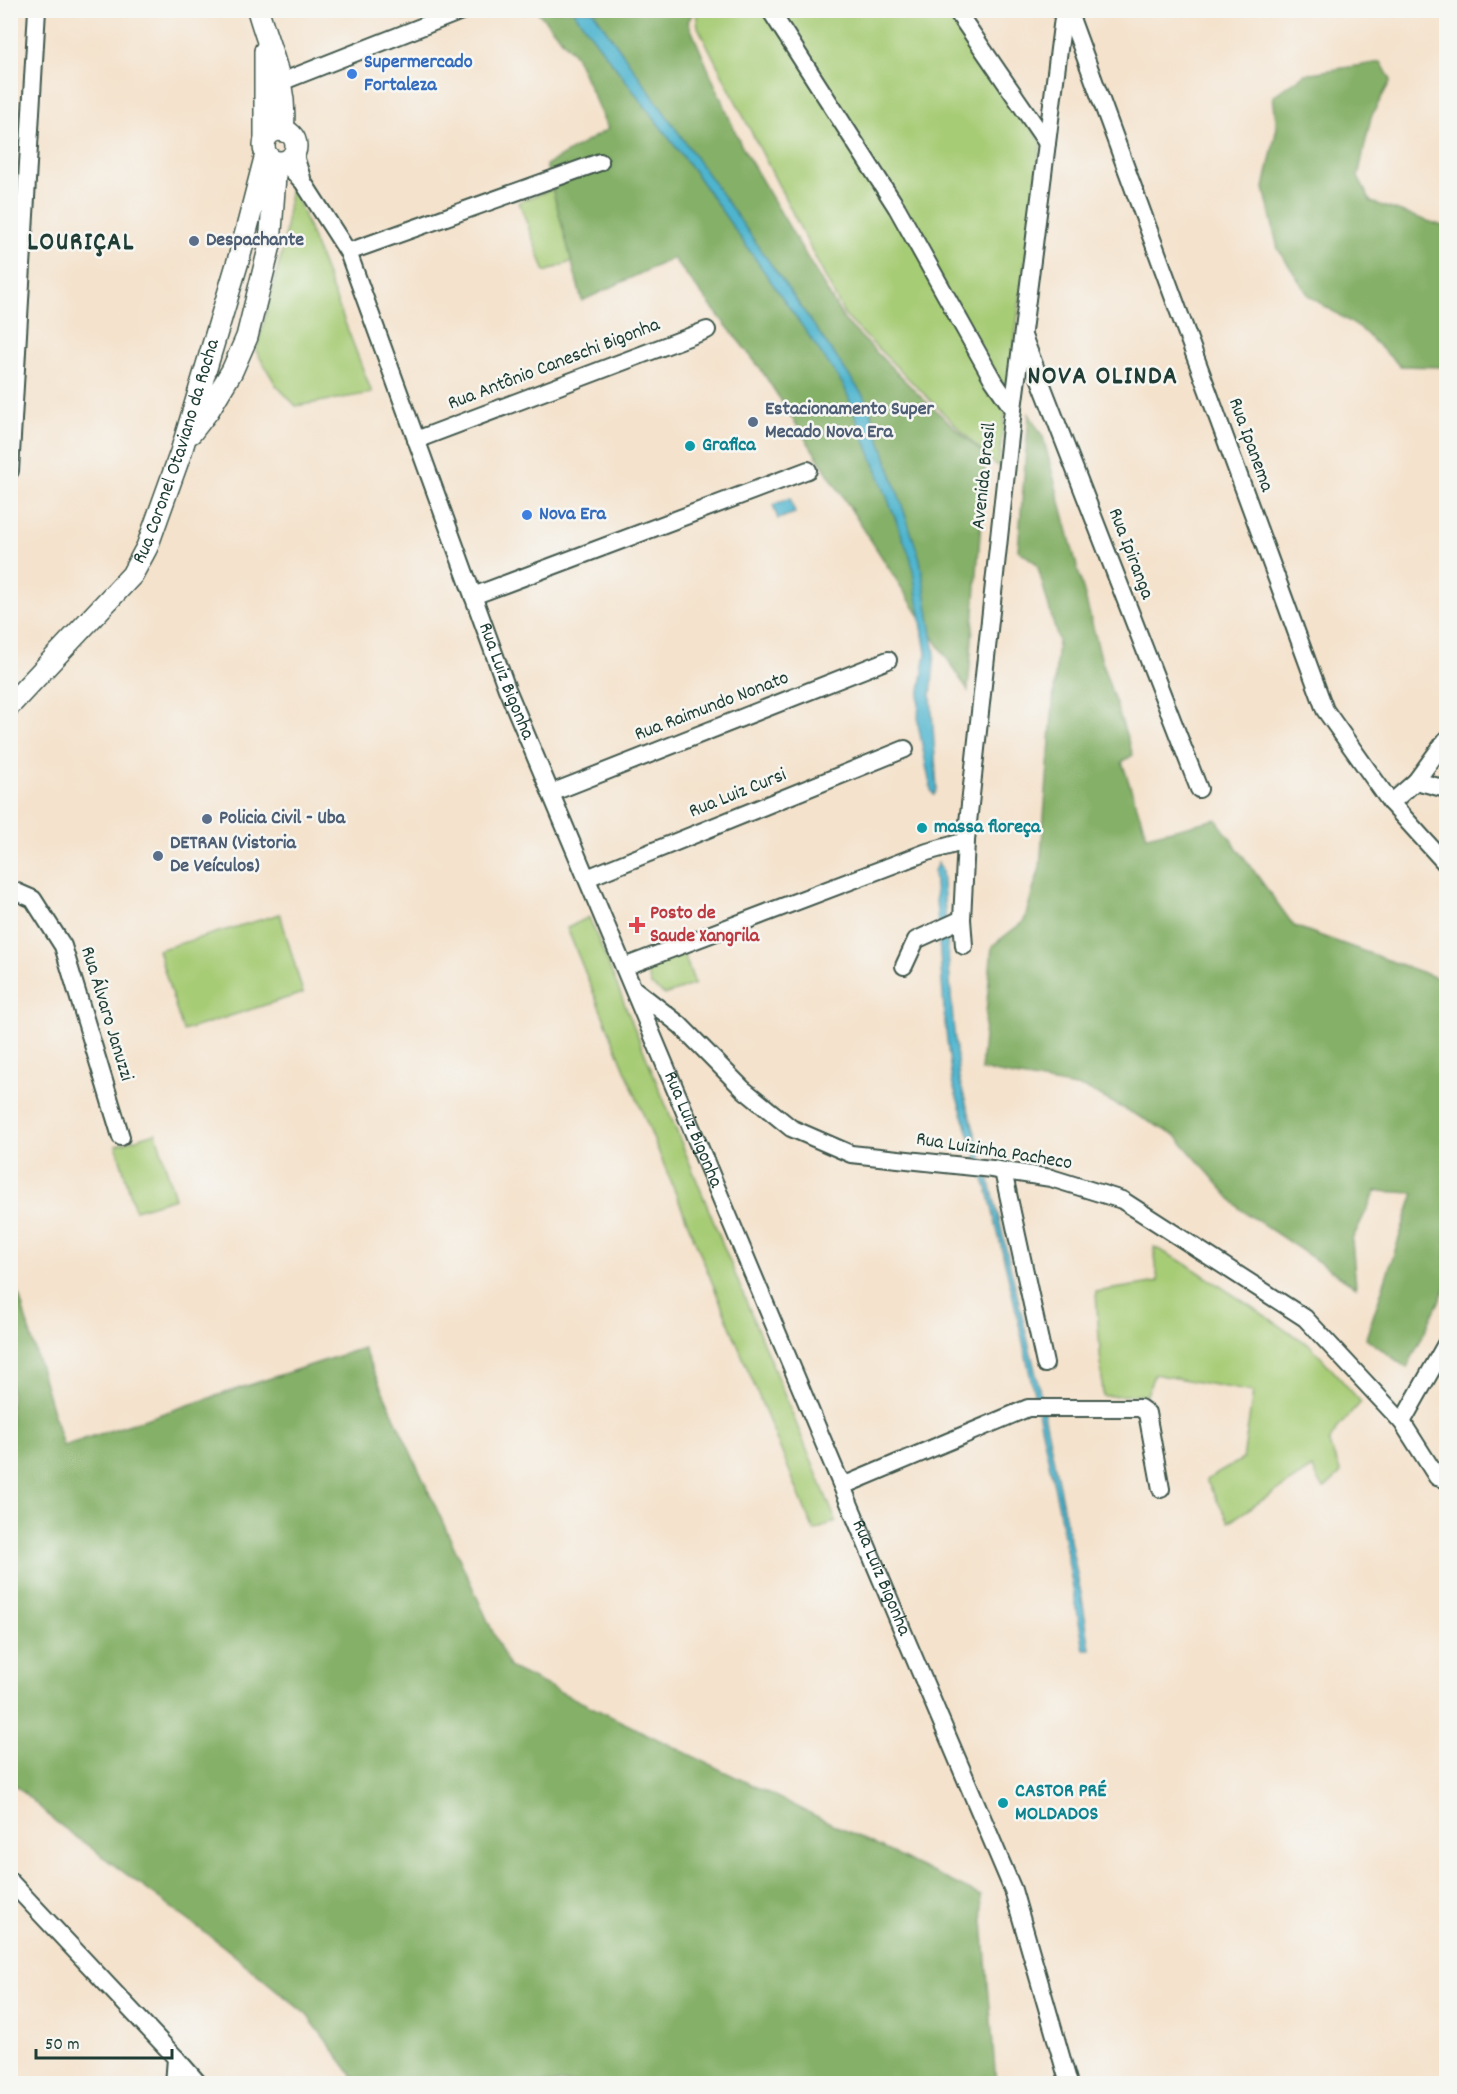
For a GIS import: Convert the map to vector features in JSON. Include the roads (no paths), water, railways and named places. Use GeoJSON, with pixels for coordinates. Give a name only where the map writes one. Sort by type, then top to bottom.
{"type":"FeatureCollection","features":[{"type":"Feature","properties":{"kind":"street"},"geometry":{"type":"LineString","coordinates":[[10,471],[37,10]]}},
{"type":"Feature","properties":{"kind":"street"},"geometry":{"type":"LineString","coordinates":[[183,443],[208,411],[226,381],[247,337],[270,245],[278,150],[285,110],[281,82],[258,10]]}},
{"type":"Feature","properties":{"kind":"street"},"geometry":{"type":"LineString","coordinates":[[281,82],[464,10]]}},
{"type":"Feature","properties":{"kind":"street"},"geometry":{"type":"LineString","coordinates":[[770,10],[897,208],[993,380],[1013,409]]}},
{"type":"Feature","properties":{"kind":"street"},"geometry":{"type":"LineString","coordinates":[[956,10],[1047,143]]}},
{"type":"Feature","properties":{"kind":"street","name":"Avenida Brasil"},"geometry":{"type":"LineString","coordinates":[[964,946],[957,921],[1013,409],[1066,10]]}},
{"type":"Feature","properties":{"kind":"street","name":"Rua Ipanema"},"geometry":{"type":"LineString","coordinates":[[1066,10],[1325,710],[1391,803],[1446,864]]}},
{"type":"Feature","properties":{"kind":"street"},"geometry":{"type":"LineString","coordinates":[[265,35],[278,150]]}},
{"type":"Feature","properties":{"kind":"street","name":"Rua Luiz Bigonha"},"geometry":{"type":"LineString","coordinates":[[278,150],[303,182],[348,252],[507,689],[1013,1890],[1069,2084]]}},
{"type":"Feature","properties":{"kind":"street","name":"Rua Coronel Otaviano da Rocha"},"geometry":{"type":"LineString","coordinates":[[10,705],[132,575],[147,547],[183,443],[241,251],[278,150]]}},
{"type":"Feature","properties":{"kind":"street"},"geometry":{"type":"LineString","coordinates":[[348,252],[600,162]]}},
{"type":"Feature","properties":{"kind":"street","name":"Rua Antônio Caneschi Bigonha"},"geometry":{"type":"LineString","coordinates":[[416,440],[707,330]]}},
{"type":"Feature","properties":{"kind":"street","name":"Rua Ipiranga"},"geometry":{"type":"LineString","coordinates":[[1023,335],[1198,789]]}},
{"type":"Feature","properties":{"kind":"street"},"geometry":{"type":"LineString","coordinates":[[473,596],[808,470]]}},
{"type":"Feature","properties":{"kind":"street","name":"Rua Raimundo Nonato"},"geometry":{"type":"LineString","coordinates":[[551,793],[888,660]]}},
{"type":"Feature","properties":{"kind":"street"},"geometry":{"type":"LineString","coordinates":[[1391,803],[1416,781],[1446,740]]}},
{"type":"Feature","properties":{"kind":"street","name":"Rua Luiz Cursi"},"geometry":{"type":"LineString","coordinates":[[587,878],[905,749]]}},
{"type":"Feature","properties":{"kind":"street"},"geometry":{"type":"LineString","coordinates":[[1416,781],[1446,789]]}},
{"type":"Feature","properties":{"kind":"street"},"geometry":{"type":"LineString","coordinates":[[624,967],[927,852],[966,841]]}},
{"type":"Feature","properties":{"kind":"street","name":"Rua Álvaro Januzzi"},"geometry":{"type":"LineString","coordinates":[[10,889],[33,899],[63,946],[121,1137]]}},
{"type":"Feature","properties":{"kind":"street"},"geometry":{"type":"LineString","coordinates":[[904,966],[916,940],[957,921]]}},
{"type":"Feature","properties":{"kind":"street","name":"Rua Luizinha Pacheco"},"geometry":{"type":"LineString","coordinates":[[634,989],[680,1025],[743,1089],[791,1128],[851,1154],[1051,1178],[1122,1200],[1305,1318],[1402,1422],[1442,1479]]}},
{"type":"Feature","properties":{"kind":"street"},"geometry":{"type":"LineString","coordinates":[[1003,1171],[1045,1364]]}},
{"type":"Feature","properties":{"kind":"street"},"geometry":{"type":"LineString","coordinates":[[1402,1422],[1446,1344]]}},
{"type":"Feature","properties":{"kind":"street"},"geometry":{"type":"LineString","coordinates":[[840,1479],[845,1485],[1028,1408],[1140,1408],[1147,1413],[1161,1489]]}},
{"type":"Feature","properties":{"kind":"street"},"geometry":{"type":"LineString","coordinates":[[10,1881],[199,2084]]}},
{"type":"Feature","properties":{"kind":"street"},"geometry":{"type":"LineString","coordinates":[[174,2084],[176,2058]]}},
{"type":"Feature","properties":{"kind":"water"},"geometry":{"type":"Polygon","coordinates":[[[573,11],[593,11],[867,401],[920,559],[935,653],[931,695],[937,789],[934,795],[931,790],[918,724],[919,697],[926,653],[911,559],[844,386],[696,174],[573,11]]]}},
{"type":"Feature","properties":{"kind":"water"},"geometry":{"type":"Polygon","coordinates":[[[790,498],[795,513],[778,519],[773,505],[790,498]]]}},
{"type":"Feature","properties":{"kind":"water"},"geometry":{"type":"Polygon","coordinates":[[[938,863],[942,870],[959,1079],[993,1194],[1037,1379],[1090,1649],[1084,1649],[1058,1504],[989,1195],[952,1082],[945,1023],[934,871],[938,863]]]}},
{"type":"Feature","properties":{"kind":"place","name":"Supermercado Fortaleza"},"geometry":{"type":"Point","coordinates":[352,74]}},
{"type":"Feature","properties":{"kind":"place","name":"Despachante"},"geometry":{"type":"Point","coordinates":[194,241]}},
{"type":"Feature","properties":{"kind":"place","name":"Estacionamento Super Mecado Nova Era"},"geometry":{"type":"Point","coordinates":[753,422]}},
{"type":"Feature","properties":{"kind":"place","name":"Grafica"},"geometry":{"type":"Point","coordinates":[690,446]}},
{"type":"Feature","properties":{"kind":"place","name":"Nova Era"},"geometry":{"type":"Point","coordinates":[527,515]}},
{"type":"Feature","properties":{"kind":"place","name":"Policia Civil - Uba"},"geometry":{"type":"Point","coordinates":[207,819]}},
{"type":"Feature","properties":{"kind":"place","name":"massa floreça"},"geometry":{"type":"Point","coordinates":[922,828]}},
{"type":"Feature","properties":{"kind":"place","name":"DETRAN (Vistoria De Veículos)"},"geometry":{"type":"Point","coordinates":[158,856]}},
{"type":"Feature","properties":{"kind":"place","name":"Posto de Saude Xangrila"},"geometry":{"type":"Point","coordinates":[637,925]}},
{"type":"Feature","properties":{"kind":"place","name":"CASTOR PRÉ MOLDADOS"},"geometry":{"type":"Point","coordinates":[1003,1803]}},
{"type":"Feature","properties":{"kind":"district","name":"LOURIÇAL"},"geometry":{"type":"Point","coordinates":[81,243]}},
{"type":"Feature","properties":{"kind":"district","name":"NOVA OLINDA"},"geometry":{"type":"Point","coordinates":[1103,377]}}]}
